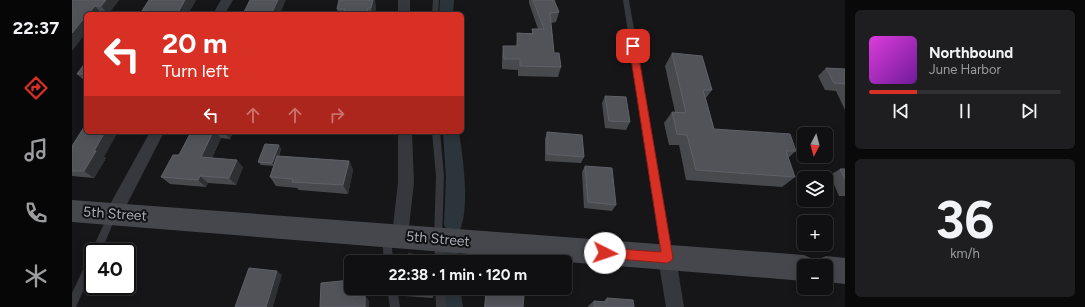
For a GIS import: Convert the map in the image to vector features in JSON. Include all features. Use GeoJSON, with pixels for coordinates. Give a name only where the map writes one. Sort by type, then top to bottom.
{"type":"FeatureCollection","features":[{"type":"Feature","properties":{"kind":"street"},"geometry":{"type":"LineString","coordinates":[[220,12],[227,0]]}},
{"type":"Feature","properties":{"kind":"street"},"geometry":{"type":"LineString","coordinates":[[404,0],[404,12]]}},
{"type":"Feature","properties":{"kind":"street"},"geometry":{"type":"LineString","coordinates":[[114,213],[156,134]]}},
{"type":"Feature","properties":{"kind":"street"},"geometry":{"type":"LineString","coordinates":[[393,236],[406,182],[405,134]]}},
{"type":"Feature","properties":{"kind":"street","name":"5th Street"},"geometry":{"type":"LineString","coordinates":[[72,211],[114,213],[393,236],[439,251],[667,258],[797,267]]}},
{"type":"Feature","properties":{"kind":"street"},"geometry":{"type":"LineString","coordinates":[[667,258],[675,307]]}},
{"type":"Feature","properties":{"kind":"street"},"geometry":{"type":"LineString","coordinates":[[833,270],[845,271]]}},
{"type":"Feature","properties":{"kind":"lane"},"geometry":{"type":"LineString","coordinates":[[435,12],[436,0]]}},
{"type":"Feature","properties":{"kind":"lane"},"geometry":{"type":"LineString","coordinates":[[626,0],[667,258]]}},
{"type":"Feature","properties":{"kind":"lane"},"geometry":{"type":"LineString","coordinates":[[436,134],[440,176],[439,251]]}},
{"type":"Feature","properties":{"kind":"lane"},"geometry":{"type":"LineString","coordinates":[[100,243],[114,213]]}},
{"type":"Feature","properties":{"kind":"lane"},"geometry":{"type":"LineString","coordinates":[[390,255],[393,236]]}},
{"type":"Feature","properties":{"kind":"lane"},"geometry":{"type":"LineString","coordinates":[[72,304],[84,278]]}},
{"type":"Feature","properties":{"kind":"lane"},"geometry":{"type":"LineString","coordinates":[[393,295],[395,307]]}},
{"type":"Feature","properties":{"kind":"lane"},"geometry":{"type":"LineString","coordinates":[[440,295],[441,307]]}},
{"type":"Feature","properties":{"kind":"building"},"geometry":{"type":"Polygon","coordinates":[[[106,0],[101,6],[95,6],[90,12],[84,12],[84,18],[72,33],[72,1],[106,0]]]}},
{"type":"Feature","properties":{"kind":"building"},"geometry":{"type":"Polygon","coordinates":[[[149,0],[185,0],[178,12],[142,11],[149,0]]]}},
{"type":"Feature","properties":{"kind":"building"},"geometry":{"type":"Polygon","coordinates":[[[250,0],[278,0],[272,12],[244,12],[250,0]]]}},
{"type":"Feature","properties":{"kind":"building"},"geometry":{"type":"Polygon","coordinates":[[[339,0],[373,0],[371,8],[368,8],[367,12],[344,12],[345,9],[337,9],[339,0]]]}},
{"type":"Feature","properties":{"kind":"building"},"geometry":{"type":"Polygon","coordinates":[[[533,0],[554,0],[559,12],[550,13],[554,53],[559,53],[561,67],[520,66],[520,59],[504,59],[503,46],[518,46],[517,33],[533,34],[532,29],[544,29],[533,0]]]}},
{"type":"Feature","properties":{"kind":"building"},"geometry":{"type":"Polygon","coordinates":[[[672,53],[702,56],[712,90],[703,90],[714,129],[790,134],[796,151],[786,151],[795,177],[696,170],[687,135],[677,134],[672,112],[686,113],[672,53]]]}},
{"type":"Feature","properties":{"kind":"building"},"geometry":{"type":"Polygon","coordinates":[[[84,65],[84,74],[77,74],[84,65]]]}},
{"type":"Feature","properties":{"kind":"building"},"geometry":{"type":"Polygon","coordinates":[[[826,68],[845,69],[845,84],[834,83],[826,68]]]}},
{"type":"Feature","properties":{"kind":"building"},"geometry":{"type":"Polygon","coordinates":[[[605,96],[626,97],[630,122],[609,121],[605,96]]]}},
{"type":"Feature","properties":{"kind":"building"},"geometry":{"type":"Polygon","coordinates":[[[84,127],[84,134],[104,134],[84,171],[72,171],[72,146],[84,127]]]}},
{"type":"Feature","properties":{"kind":"building"},"geometry":{"type":"Polygon","coordinates":[[[547,132],[582,135],[584,157],[547,154],[547,132]]]}},
{"type":"Feature","properties":{"kind":"building"},"geometry":{"type":"Polygon","coordinates":[[[190,134],[212,134],[201,157],[237,160],[229,178],[200,176],[198,180],[161,177],[173,155],[179,155],[190,134]]]}},
{"type":"Feature","properties":{"kind":"building"},"geometry":{"type":"Polygon","coordinates":[[[265,144],[279,145],[272,163],[258,162],[265,144]]]}},
{"type":"Feature","properties":{"kind":"building"},"geometry":{"type":"Polygon","coordinates":[[[277,156],[349,161],[343,185],[292,182],[293,179],[270,177],[277,156]]]}},
{"type":"Feature","properties":{"kind":"building"},"geometry":{"type":"Polygon","coordinates":[[[585,166],[612,168],[616,205],[588,202],[585,166]]]}},
{"type":"Feature","properties":{"kind":"building"},"geometry":{"type":"Polygon","coordinates":[[[840,169],[845,169],[845,179],[840,169]]]}},
{"type":"Feature","properties":{"kind":"building"},"geometry":{"type":"Polygon","coordinates":[[[249,268],[277,271],[266,307],[235,307],[249,268]]]}},
{"type":"Feature","properties":{"kind":"building"},"geometry":{"type":"Polygon","coordinates":[[[344,281],[344,295],[352,295],[352,297],[365,295],[365,307],[320,307],[321,283],[344,281]]]}},
{"type":"Feature","properties":{"kind":"building"},"geometry":{"type":"Polygon","coordinates":[[[486,295],[524,295],[523,307],[485,307],[486,295]]]}},
{"type":"Feature","properties":{"kind":"building"},"geometry":{"type":"Polygon","coordinates":[[[607,298],[633,300],[634,307],[594,307],[594,301],[607,302],[607,298]]]}},
{"type":"Feature","properties":{"kind":"waterway"},"geometry":{"type":"LineString","coordinates":[[446,12],[447,0]]}},
{"type":"Feature","properties":{"kind":"waterway"},"geometry":{"type":"LineString","coordinates":[[451,134],[455,178],[453,224]]}},
{"type":"Feature","properties":{"kind":"waterway"},"geometry":{"type":"LineString","coordinates":[[451,295],[453,307]]}},
{"type":"Feature","properties":{"kind":"route"},"geometry":{"type":"LineString","coordinates":[[605,253],[667,258],[633,46]]}}]}
